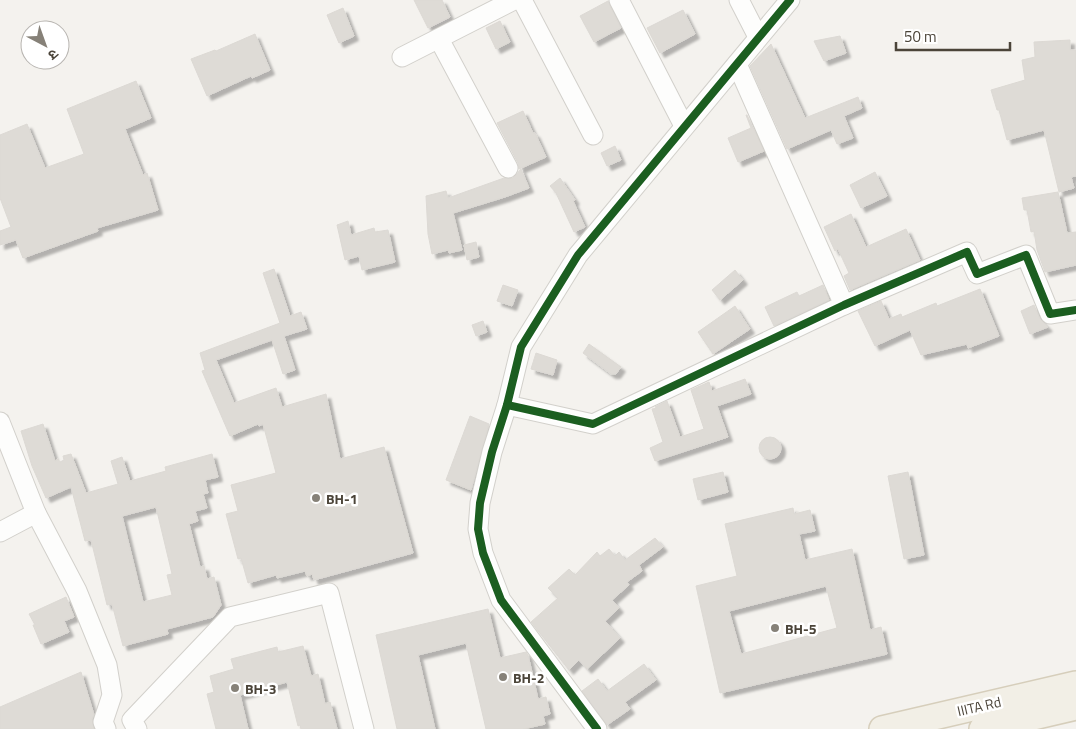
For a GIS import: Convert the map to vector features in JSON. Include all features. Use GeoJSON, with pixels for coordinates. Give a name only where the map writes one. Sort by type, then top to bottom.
{"type":"FeatureCollection","features":[{"type":"Feature","properties":{"kind":"main road","name":"IIITA Rd"},"geometry":{"type":"LineString","coordinates":[[882,729],[1076,684]]}},
{"type":"Feature","properties":{"kind":"main road","name":"IIITA Rd"},"geometry":{"type":"LineString","coordinates":[[982,729],[1076,707]]}},
{"type":"Feature","properties":{"kind":"street"},"geometry":{"type":"LineString","coordinates":[[402,57],[514,0]]}},
{"type":"Feature","properties":{"kind":"street"},"geometry":{"type":"LineString","coordinates":[[522,0],[593,136]]}},
{"type":"Feature","properties":{"kind":"street"},"geometry":{"type":"LineString","coordinates":[[619,0],[684,126]]}},
{"type":"Feature","properties":{"kind":"street"},"geometry":{"type":"LineString","coordinates":[[739,0],[758,37]]}},
{"type":"Feature","properties":{"kind":"street"},"geometry":{"type":"LineString","coordinates":[[597,729],[501,600],[483,554],[478,529],[480,503],[492,452],[507,405],[521,347],[578,255],[790,0]]}},
{"type":"Feature","properties":{"kind":"street"},"geometry":{"type":"LineString","coordinates":[[439,39],[508,168]]}},
{"type":"Feature","properties":{"kind":"street"},"geometry":{"type":"LineString","coordinates":[[737,64],[844,305]]}},
{"type":"Feature","properties":{"kind":"street"},"geometry":{"type":"LineString","coordinates":[[507,405],[593,424],[844,305],[967,252],[976,274],[1026,255],[1050,314],[1076,310]]}},
{"type":"Feature","properties":{"kind":"street"},"geometry":{"type":"LineString","coordinates":[[2,433],[36,514],[77,591],[107,665],[112,694],[103,722],[106,729]]}},
{"type":"Feature","properties":{"kind":"street"},"geometry":{"type":"LineString","coordinates":[[0,532],[36,514]]}},
{"type":"Feature","properties":{"kind":"street"},"geometry":{"type":"LineString","coordinates":[[137,729],[132,720],[230,617],[329,593],[364,729]]}},
{"type":"Feature","properties":{"kind":"building"},"geometry":{"type":"Polygon","coordinates":[[[414,0],[442,0],[450,17],[428,28],[414,0]]]}},
{"type":"Feature","properties":{"kind":"building"},"geometry":{"type":"Polygon","coordinates":[[[608,1],[621,28],[594,42],[580,16],[608,1]]]}},
{"type":"Feature","properties":{"kind":"building"},"geometry":{"type":"Polygon","coordinates":[[[343,8],[354,36],[339,43],[327,15],[343,8]]]}},
{"type":"Feature","properties":{"kind":"building"},"geometry":{"type":"Polygon","coordinates":[[[683,10],[695,34],[660,53],[647,28],[683,10]]]}},
{"type":"Feature","properties":{"kind":"building"},"geometry":{"type":"Polygon","coordinates":[[[500,21],[510,42],[496,49],[486,28],[500,21]]]}},
{"type":"Feature","properties":{"kind":"building"},"geometry":{"type":"Polygon","coordinates":[[[255,34],[270,70],[252,78],[251,76],[207,96],[191,59],[216,51],[255,34]]]}},
{"type":"Feature","properties":{"kind":"building"},"geometry":{"type":"Polygon","coordinates":[[[840,36],[846,53],[824,61],[814,41],[840,36]]]}},
{"type":"Feature","properties":{"kind":"building"},"geometry":{"type":"Polygon","coordinates":[[[1070,40],[1070,50],[1076,50],[1076,176],[1071,177],[1074,188],[1059,192],[1044,130],[1007,140],[999,110],[997,110],[991,90],[1025,80],[1022,60],[1035,57],[1034,42],[1070,40]]]}},
{"type":"Feature","properties":{"kind":"building"},"geometry":{"type":"Polygon","coordinates":[[[771,44],[805,118],[858,97],[862,108],[844,116],[853,138],[837,144],[831,130],[787,149],[750,66],[771,44]]]}},
{"type":"Feature","properties":{"kind":"building"},"geometry":{"type":"Polygon","coordinates":[[[136,81],[151,118],[125,129],[143,175],[147,173],[158,210],[97,228],[98,231],[23,258],[16,240],[0,245],[0,231],[11,227],[0,198],[0,135],[27,124],[45,168],[84,154],[67,109],[136,81]]]}},
{"type":"Feature","properties":{"kind":"building"},"geometry":{"type":"Polygon","coordinates":[[[523,111],[546,157],[519,169],[518,163],[497,123],[523,111]]]}},
{"type":"Feature","properties":{"kind":"building"},"geometry":{"type":"Polygon","coordinates":[[[746,115],[764,151],[738,162],[728,138],[751,128],[746,115]]]}},
{"type":"Feature","properties":{"kind":"building"},"geometry":{"type":"Polygon","coordinates":[[[615,146],[621,160],[607,166],[601,153],[615,146]]]}},
{"type":"Feature","properties":{"kind":"building"},"geometry":{"type":"Polygon","coordinates":[[[521,169],[529,188],[453,213],[462,250],[449,253],[448,250],[432,254],[428,234],[426,196],[446,191],[448,198],[504,178],[513,178],[521,169]]]}},
{"type":"Feature","properties":{"kind":"building"},"geometry":{"type":"Polygon","coordinates":[[[875,172],[887,196],[861,208],[850,185],[875,172]]]}},
{"type":"Feature","properties":{"kind":"building"},"geometry":{"type":"Polygon","coordinates":[[[560,178],[575,200],[573,201],[585,227],[574,232],[556,193],[550,186],[560,178]]]}},
{"type":"Feature","properties":{"kind":"building"},"geometry":{"type":"Polygon","coordinates":[[[1058,192],[1067,233],[1076,232],[1076,265],[1045,272],[1037,250],[1034,231],[1031,232],[1027,210],[1024,210],[1022,198],[1058,192]]]}},
{"type":"Feature","properties":{"kind":"building"},"geometry":{"type":"Polygon","coordinates":[[[851,214],[866,247],[906,229],[920,260],[850,290],[844,276],[849,273],[838,249],[835,251],[824,227],[851,214]]]}},
{"type":"Feature","properties":{"kind":"building"},"geometry":{"type":"Polygon","coordinates":[[[348,221],[351,235],[374,228],[375,232],[388,230],[395,262],[362,270],[359,256],[345,260],[337,225],[348,221]]]}},
{"type":"Feature","properties":{"kind":"building"},"geometry":{"type":"Polygon","coordinates":[[[476,242],[479,257],[467,260],[464,245],[476,242]]]}},
{"type":"Feature","properties":{"kind":"building","name":"BH-1"},"geometry":{"type":"Polygon","coordinates":[[[274,269],[290,316],[301,312],[307,329],[284,336],[295,370],[283,374],[272,340],[216,360],[234,403],[276,388],[282,407],[326,394],[340,459],[384,447],[413,553],[314,580],[312,574],[307,576],[305,571],[277,578],[276,575],[248,583],[241,558],[238,559],[226,514],[238,511],[231,485],[276,473],[263,424],[259,426],[258,424],[230,436],[202,371],[205,370],[200,353],[280,323],[263,273],[274,269]]]}},
{"type":"Feature","properties":{"kind":"building"},"geometry":{"type":"Polygon","coordinates":[[[735,270],[743,280],[720,300],[712,290],[735,270]]]}},
{"type":"Feature","properties":{"kind":"building"},"geometry":{"type":"Polygon","coordinates":[[[503,285],[518,290],[512,306],[497,301],[503,285]]]}},
{"type":"Feature","properties":{"kind":"building"},"geometry":{"type":"Polygon","coordinates":[[[823,285],[829,300],[774,326],[765,307],[797,292],[799,296],[823,285]]]}},
{"type":"Feature","properties":{"kind":"building"},"geometry":{"type":"Polygon","coordinates":[[[980,289],[999,336],[968,348],[967,344],[921,355],[910,330],[875,346],[858,311],[881,301],[889,319],[901,314],[902,317],[936,303],[937,306],[980,289]]]}},
{"type":"Feature","properties":{"kind":"building"},"geometry":{"type":"Polygon","coordinates":[[[1034,305],[1040,319],[1048,327],[1030,334],[1021,311],[1034,305]]]}},
{"type":"Feature","properties":{"kind":"building"},"geometry":{"type":"Polygon","coordinates":[[[735,306],[750,329],[713,354],[698,332],[735,306]]]}},
{"type":"Feature","properties":{"kind":"building"},"geometry":{"type":"Polygon","coordinates":[[[483,321],[487,332],[476,336],[472,325],[483,321]]]}},
{"type":"Feature","properties":{"kind":"building"},"geometry":{"type":"Polygon","coordinates":[[[589,344],[621,367],[616,374],[611,374],[583,353],[589,344]]]}},
{"type":"Feature","properties":{"kind":"building"},"geometry":{"type":"Polygon","coordinates":[[[536,353],[557,360],[553,375],[531,369],[536,353]]]}},
{"type":"Feature","properties":{"kind":"building"},"geometry":{"type":"Polygon","coordinates":[[[745,379],[751,394],[717,406],[728,437],[655,461],[650,448],[663,442],[652,409],[658,408],[655,407],[667,401],[680,437],[704,429],[691,390],[709,382],[712,391],[745,379]]]}},
{"type":"Feature","properties":{"kind":"building"},"geometry":{"type":"Polygon","coordinates":[[[470,416],[489,424],[471,490],[446,480],[470,416]]]}},
{"type":"Feature","properties":{"kind":"building"},"geometry":{"type":"Polygon","coordinates":[[[43,424],[55,461],[58,459],[60,462],[64,460],[63,456],[71,454],[86,493],[118,484],[111,461],[122,457],[130,481],[166,471],[165,467],[212,454],[218,477],[205,480],[208,493],[203,494],[207,508],[195,511],[198,521],[189,524],[200,567],[204,566],[207,579],[214,577],[221,605],[213,617],[167,629],[168,634],[123,646],[112,604],[107,605],[91,540],[85,541],[71,487],[46,498],[32,466],[21,431],[43,424]],[[156,507],[122,516],[143,602],[172,595],[167,575],[172,574],[156,507]]]}},
{"type":"Feature","properties":{"kind":"building"},"geometry":{"type":"Polygon","coordinates":[[[770,437],[780,444],[781,448],[774,458],[770,459],[760,452],[759,448],[766,438],[770,437]]]}},
{"type":"Feature","properties":{"kind":"building"},"geometry":{"type":"Polygon","coordinates":[[[723,472],[728,492],[698,500],[693,479],[723,472]]]}},
{"type":"Feature","properties":{"kind":"building"},"geometry":{"type":"Polygon","coordinates":[[[908,472],[924,555],[904,559],[888,476],[908,472]]]}},
{"type":"Feature","properties":{"kind":"building"},"geometry":{"type":"Polygon","coordinates":[[[793,508],[794,514],[810,510],[815,531],[799,534],[805,560],[852,549],[870,630],[881,627],[887,654],[720,693],[696,586],[737,576],[725,524],[793,508]],[[826,586],[729,611],[741,654],[837,628],[826,586]]]}},
{"type":"Feature","properties":{"kind":"building"},"geometry":{"type":"Polygon","coordinates":[[[655,538],[663,547],[639,565],[642,571],[627,582],[629,585],[612,600],[619,608],[605,621],[620,638],[587,669],[579,660],[569,670],[531,622],[558,598],[548,588],[569,569],[575,575],[597,552],[600,556],[609,549],[615,556],[619,552],[625,560],[655,538]]]}},
{"type":"Feature","properties":{"kind":"building"},"geometry":{"type":"Polygon","coordinates":[[[66,597],[74,617],[64,621],[69,632],[41,644],[29,614],[66,597]]]}},
{"type":"Feature","properties":{"kind":"building","name":"BH-2"},"geometry":{"type":"Polygon","coordinates":[[[488,609],[500,658],[526,652],[528,655],[538,699],[546,697],[550,714],[543,716],[545,724],[523,729],[486,729],[466,643],[418,655],[435,729],[397,729],[376,635],[488,609]]]}},
{"type":"Feature","properties":{"kind":"building","name":"BH-3"},"geometry":{"type":"Polygon","coordinates":[[[303,646],[311,676],[318,674],[325,704],[330,702],[337,729],[301,729],[300,725],[298,726],[287,682],[240,695],[248,729],[216,729],[207,694],[214,692],[210,676],[234,669],[231,659],[277,647],[278,652],[303,646]]]}},
{"type":"Feature","properties":{"kind":"building"},"geometry":{"type":"Polygon","coordinates":[[[644,664],[656,680],[625,702],[630,709],[607,725],[582,691],[598,679],[607,691],[644,664]]]}},
{"type":"Feature","properties":{"kind":"building"},"geometry":{"type":"Polygon","coordinates":[[[81,672],[94,715],[92,719],[94,729],[0,729],[0,707],[81,672]]]}},
{"type":"Feature","properties":{"kind":"cycle path"},"geometry":{"type":"LineString","coordinates":[[507,405],[521,347],[578,255],[790,0]]}},
{"type":"Feature","properties":{"kind":"cycle path"},"geometry":{"type":"LineString","coordinates":[[597,729],[501,600],[483,553],[478,529],[480,503],[492,452],[507,405],[593,424],[844,305],[967,252],[977,274],[1026,255],[1050,314],[1076,310]]}},
{"type":"Feature","properties":{"kind":"place","name":"BH-1"},"geometry":{"type":"Point","coordinates":[316,498]}},
{"type":"Feature","properties":{"kind":"place","name":"BH-5"},"geometry":{"type":"Point","coordinates":[775,628]}},
{"type":"Feature","properties":{"kind":"place","name":"BH-2"},"geometry":{"type":"Point","coordinates":[503,677]}},
{"type":"Feature","properties":{"kind":"place","name":"BH-3"},"geometry":{"type":"Point","coordinates":[235,688]}}]}
